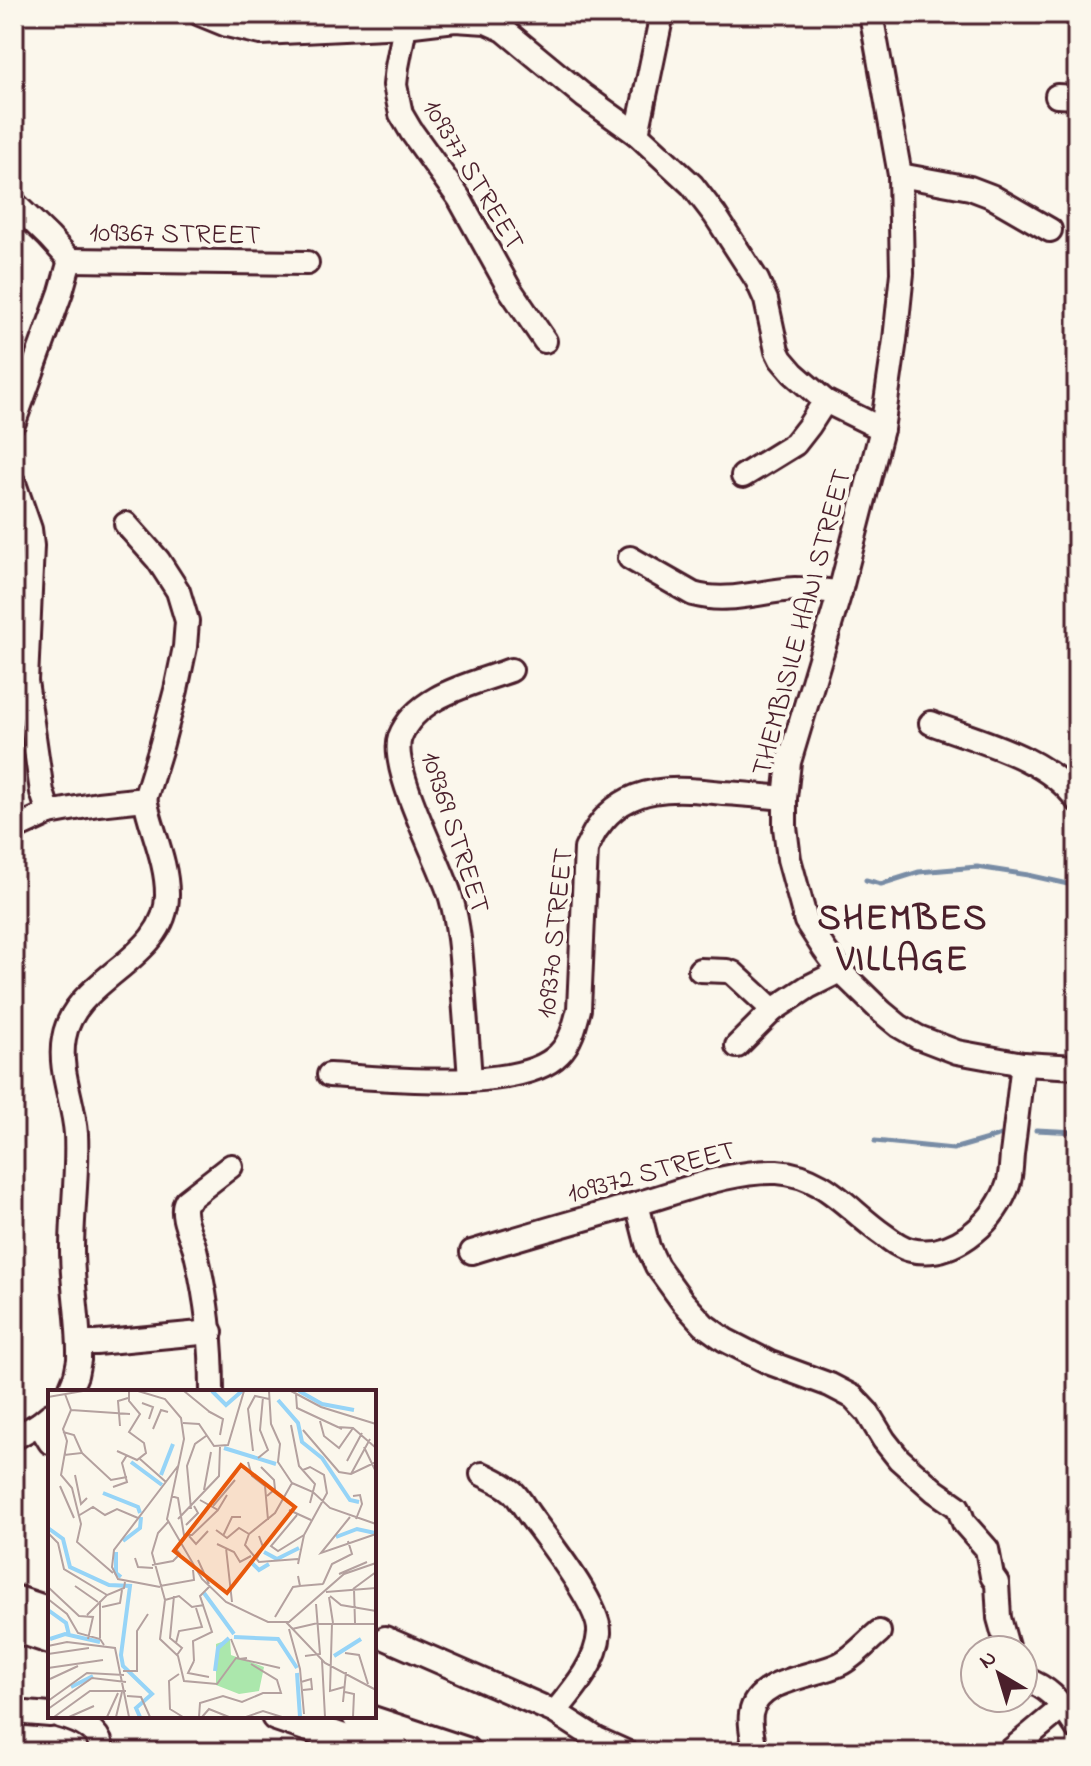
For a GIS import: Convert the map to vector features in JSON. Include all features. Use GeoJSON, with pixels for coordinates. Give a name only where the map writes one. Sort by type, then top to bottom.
{"type":"FeatureCollection","features":[{"type":"Feature","properties":{"kind":"main road"},"geometry":{"type":"LineString","coordinates":[[14,1600],[48,1611]]}},
{"type":"Feature","properties":{"kind":"main road"},"geometry":{"type":"LineString","coordinates":[[14,1627],[48,1638]]}},
{"type":"Feature","properties":{"kind":"main road"},"geometry":{"type":"LineString","coordinates":[[282,1718],[382,1752]]}},
{"type":"Feature","properties":{"kind":"main road"},"geometry":{"type":"LineString","coordinates":[[363,1718],[466,1752]]}},
{"type":"Feature","properties":{"kind":"street"},"geometry":{"type":"LineString","coordinates":[[200,14],[227,25],[261,33],[405,26],[455,20],[486,22],[504,30],[584,96],[637,134],[692,185],[757,280],[766,300],[781,359],[825,401],[882,429]]}},
{"type":"Feature","properties":{"kind":"street"},"geometry":{"type":"LineString","coordinates":[[637,134],[662,14]]}},
{"type":"Feature","properties":{"kind":"street","name":"THEMBISILE HANI STREET"},"geometry":{"type":"LineString","coordinates":[[871,14],[900,175],[902,273],[882,429],[840,592],[789,762],[785,798],[789,859],[806,921],[824,949],[840,971],[899,1026],[957,1052],[1023,1064],[1077,1067]]}},
{"type":"Feature","properties":{"kind":"street","name":"109377 STREET"},"geometry":{"type":"LineString","coordinates":[[405,26],[395,85],[401,114],[450,185],[509,288],[545,341]]}},
{"type":"Feature","properties":{"kind":"street"},"geometry":{"type":"LineString","coordinates":[[900,175],[980,192],[1050,230]]}},
{"type":"Feature","properties":{"kind":"street"},"geometry":{"type":"LineString","coordinates":[[14,203],[70,260]]}},
{"type":"Feature","properties":{"kind":"street","name":"109367 STREET"},"geometry":{"type":"LineString","coordinates":[[14,422],[70,260],[307,263]]}},
{"type":"Feature","properties":{"kind":"street"},"geometry":{"type":"LineString","coordinates":[[743,476],[795,444],[825,401]]}},
{"type":"Feature","properties":{"kind":"street"},"geometry":{"type":"LineString","coordinates":[[14,483],[31,537],[26,681],[42,792],[49,813]]}},
{"type":"Feature","properties":{"kind":"street"},"geometry":{"type":"LineString","coordinates":[[70,1390],[76,1375],[79,1343],[72,1248],[76,1133],[62,1048],[69,1021],[84,1000],[147,943],[167,904],[166,876],[145,799],[176,690],[187,621],[178,591],[158,560],[126,524]]}},
{"type":"Feature","properties":{"kind":"street"},"geometry":{"type":"LineString","coordinates":[[630,558],[703,597],[741,598],[794,589],[840,592]]}},
{"type":"Feature","properties":{"kind":"street","name":"109369 STREET"},"geometry":{"type":"LineString","coordinates":[[470,1080],[459,938],[451,898],[413,804],[398,746],[411,718],[421,708],[444,695],[511,670]]}},
{"type":"Feature","properties":{"kind":"street"},"geometry":{"type":"LineString","coordinates":[[931,723],[1027,760],[1062,782],[1077,800]]}},
{"type":"Feature","properties":{"kind":"street","name":"109370 STREET"},"geometry":{"type":"LineString","coordinates":[[329,1075],[470,1080],[539,1068],[559,1054],[573,1034],[581,989],[586,849],[598,826],[632,798],[658,790],[684,789],[785,798]]}},
{"type":"Feature","properties":{"kind":"street"},"geometry":{"type":"LineString","coordinates":[[14,829],[49,813],[145,799]]}},
{"type":"Feature","properties":{"kind":"street"},"geometry":{"type":"LineString","coordinates":[[700,970],[733,973],[773,1010]]}},
{"type":"Feature","properties":{"kind":"street"},"geometry":{"type":"LineString","coordinates":[[737,1046],[773,1010],[840,971]]}},
{"type":"Feature","properties":{"kind":"street","name":"109372 STREET"},"geometry":{"type":"LineString","coordinates":[[472,1252],[723,1179],[774,1172],[817,1181],[882,1234],[911,1250],[928,1251],[954,1245],[975,1233],[994,1212],[1008,1188],[1023,1064]]}},
{"type":"Feature","properties":{"kind":"street"},"geometry":{"type":"LineString","coordinates":[[212,1390],[211,1332],[201,1274],[183,1209],[186,1201],[231,1166]]}},
{"type":"Feature","properties":{"kind":"street"},"geometry":{"type":"LineString","coordinates":[[637,1204],[648,1247],[657,1266],[704,1325],[725,1340],[770,1363],[853,1397],[899,1459],[958,1507],[964,1523],[987,1549],[992,1576],[997,1583],[999,1618],[1004,1634]]}},
{"type":"Feature","properties":{"kind":"street"},"geometry":{"type":"LineString","coordinates":[[79,1343],[211,1332]]}},
{"type":"Feature","properties":{"kind":"street"},"geometry":{"type":"LineString","coordinates":[[14,1438],[46,1427]]}},
{"type":"Feature","properties":{"kind":"street"},"geometry":{"type":"LineString","coordinates":[[482,1474],[515,1494],[552,1543],[598,1621],[598,1640],[585,1673],[555,1712]]}},
{"type":"Feature","properties":{"kind":"street"},"geometry":{"type":"LineString","coordinates":[[755,1752],[751,1710],[765,1692],[776,1685],[840,1664],[879,1632]]}},
{"type":"Feature","properties":{"kind":"street"},"geometry":{"type":"LineString","coordinates":[[385,1638],[555,1712],[597,1739],[626,1752]]}},
{"type":"Feature","properties":{"kind":"street"},"geometry":{"type":"LineString","coordinates":[[1039,1685],[1057,1697],[1077,1728]]}},
{"type":"Feature","properties":{"kind":"street"},"geometry":{"type":"LineString","coordinates":[[1009,1752],[1063,1707]]}},
{"type":"Feature","properties":{"kind":"street"},"geometry":{"type":"LineString","coordinates":[[14,1712],[48,1715]]}},
{"type":"Feature","properties":{"kind":"street"},"geometry":{"type":"LineString","coordinates":[[66,1718],[96,1734],[102,1752]]}},
{"type":"Feature","properties":{"kind":"waterway"},"geometry":{"type":"LineString","coordinates":[[866,880],[881,884],[919,872],[977,867],[1077,886]]}},
{"type":"Feature","properties":{"kind":"waterway"},"geometry":{"type":"LineString","coordinates":[[1036,1130],[1077,1132]]}},
{"type":"Feature","properties":{"kind":"waterway"},"geometry":{"type":"LineString","coordinates":[[875,1141],[953,1149],[1005,1134]]}},
{"type":"Feature","properties":{"kind":"district","name":"SHEMBES VILLAGE"},"geometry":{"type":"Point","coordinates":[903,936]}}]}
